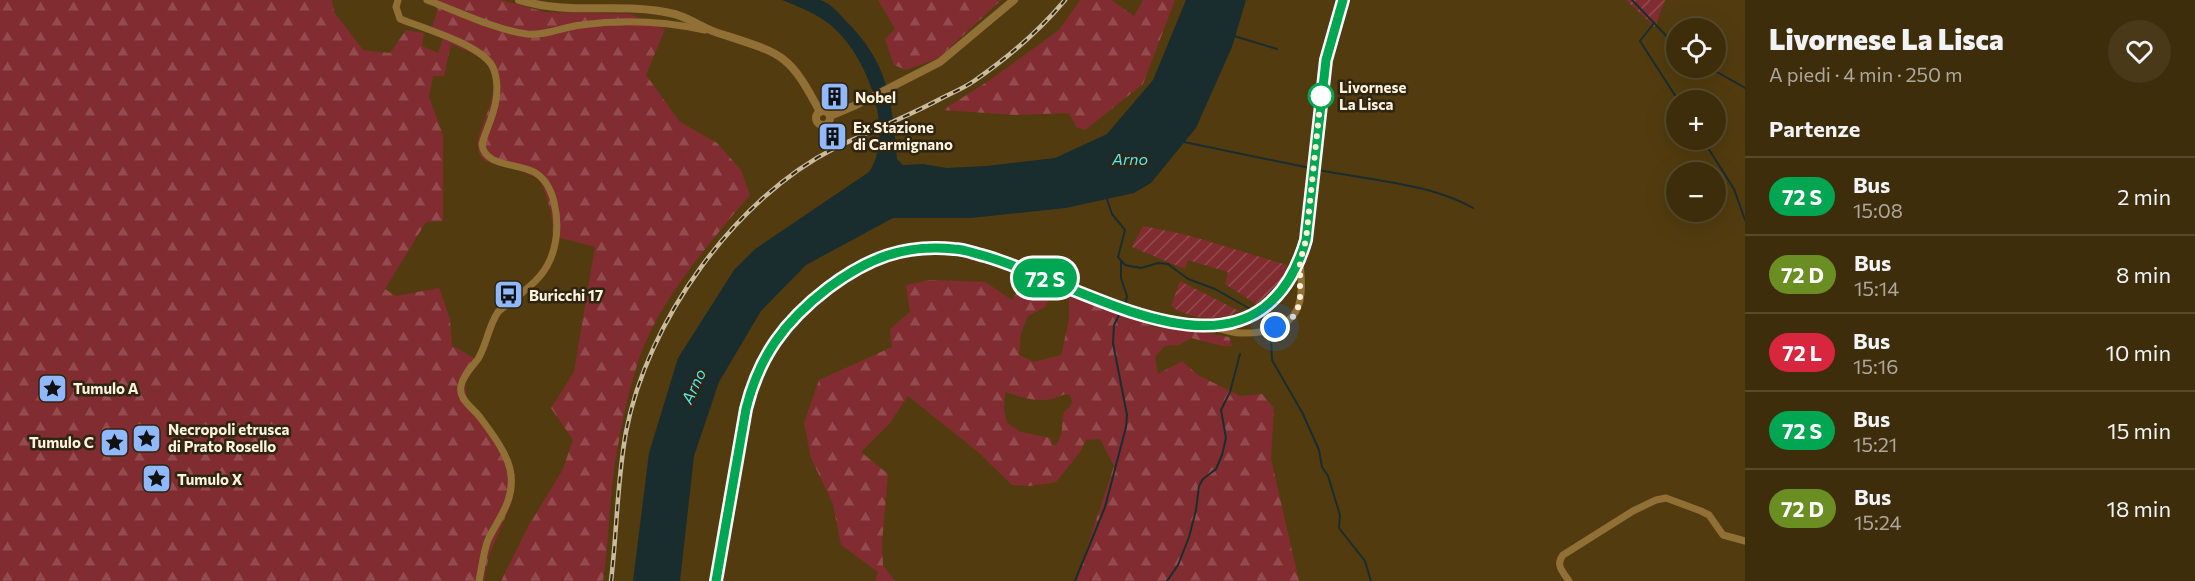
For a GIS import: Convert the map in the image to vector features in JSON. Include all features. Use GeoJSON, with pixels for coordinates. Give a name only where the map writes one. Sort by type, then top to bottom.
{"type":"FeatureCollection","features":[{"type":"Feature","properties":{"kind":"main road"},"geometry":{"type":"LineString","coordinates":[[716,581],[746,409],[752,385],[763,360],[778,336],[801,311],[851,271],[876,258],[905,250],[957,249],[1020,267],[1061,285],[1170,323],[1224,325],[1245,319],[1263,309],[1289,282],[1300,262],[1306,240],[1326,60],[1343,0]]}},
{"type":"Feature","properties":{"kind":"street"},"geometry":{"type":"LineString","coordinates":[[398,0],[396,7],[400,19],[475,49],[490,62],[494,69],[497,93],[482,150],[489,158],[522,167],[543,179],[552,196],[558,225],[556,240],[540,277],[493,318],[478,358],[470,367],[460,386],[460,393],[465,402],[478,415],[502,452],[512,475],[509,499],[488,541],[479,581]]}},
{"type":"Feature","properties":{"kind":"street"},"geometry":{"type":"LineString","coordinates":[[427,0],[503,28],[528,34],[592,24],[656,21],[672,22],[713,32],[766,48],[790,63],[820,112],[826,112],[830,116],[940,62],[1014,0]]}},
{"type":"Feature","properties":{"kind":"street"},"geometry":{"type":"LineString","coordinates":[[519,0],[564,9],[640,10],[671,13],[713,32]]}},
{"type":"Feature","properties":{"kind":"street"},"geometry":{"type":"LineString","coordinates":[[1210,326],[1238,333],[1261,332],[1288,323],[1296,313],[1300,302],[1300,262]]}},
{"type":"Feature","properties":{"kind":"street"},"geometry":{"type":"LineString","coordinates":[[1569,581],[1559,565],[1559,560],[1563,555],[1656,500],[1666,498],[1701,511],[1708,515],[1723,535],[1745,541]]}},
{"type":"Feature","properties":{"kind":"green space"},"geometry":{"type":"Polygon","coordinates":[[[0,0],[332,0],[334,12],[363,50],[390,53],[406,30],[424,33],[422,46],[438,53],[445,32],[432,27],[438,9],[435,6],[435,0],[501,0],[545,12],[630,14],[665,29],[646,75],[680,122],[717,143],[741,170],[750,195],[703,251],[673,292],[660,313],[640,356],[625,409],[615,463],[603,581],[501,581],[529,525],[562,471],[573,440],[551,408],[574,372],[595,247],[553,236],[550,207],[540,180],[518,169],[485,161],[479,154],[478,140],[491,100],[493,80],[490,70],[481,58],[451,44],[444,76],[433,76],[429,97],[443,135],[443,221],[426,222],[385,289],[396,296],[439,288],[450,319],[452,347],[479,361],[465,384],[467,399],[506,450],[515,474],[512,502],[489,555],[484,581],[0,581],[0,0]]]}},
{"type":"Feature","properties":{"kind":"green space"},"geometry":{"type":"Polygon","coordinates":[[[878,0],[1001,0],[939,58],[906,70],[894,65],[885,39],[895,29],[878,0]]]}},
{"type":"Feature","properties":{"kind":"green space"},"geometry":{"type":"Polygon","coordinates":[[[1080,0],[1111,0],[1134,16],[1143,0],[1175,0],[1143,84],[1085,130],[1076,127],[1069,113],[1015,115],[943,110],[987,82],[1059,30],[1080,0]]]}},
{"type":"Feature","properties":{"kind":"green space"},"geometry":{"type":"Polygon","coordinates":[[[1626,0],[1665,0],[1655,27],[1626,0]]]}},
{"type":"Feature","properties":{"kind":"green space"},"geometry":{"type":"Polygon","coordinates":[[[1143,226],[1187,235],[1287,265],[1275,288],[1256,304],[1225,284],[1228,272],[1188,260],[1185,269],[1132,247],[1143,226]]]}},
{"type":"Feature","properties":{"kind":"green space"},"geometry":{"type":"Polygon","coordinates":[[[1026,277],[1054,290],[1045,307],[1028,316],[1021,333],[1019,355],[1034,362],[1061,355],[1069,320],[1069,296],[1154,327],[1229,337],[1232,346],[1191,338],[1179,345],[1165,346],[1155,357],[1158,374],[1182,361],[1198,375],[1240,396],[1262,394],[1274,408],[1271,459],[1299,581],[1076,581],[1114,466],[1100,439],[1086,440],[1080,452],[1056,482],[1030,486],[1012,485],[978,452],[908,396],[890,423],[861,452],[888,474],[882,543],[883,565],[895,581],[875,581],[878,572],[841,545],[833,504],[811,458],[804,423],[819,380],[892,347],[890,329],[910,312],[906,285],[930,280],[985,282],[1012,300],[1026,277]],[[1005,392],[1004,410],[1007,423],[1021,432],[1051,438],[1052,445],[1056,445],[1061,433],[1064,412],[1070,407],[1072,401],[1070,395],[1065,394],[1042,400],[1028,399],[1005,392]]]}},
{"type":"Feature","properties":{"kind":"green space"},"geometry":{"type":"Polygon","coordinates":[[[1180,281],[1239,311],[1222,317],[1204,318],[1178,310],[1171,306],[1180,281]]]}},
{"type":"Feature","properties":{"kind":"water","name":"Arno"},"geometry":{"type":"Polygon","coordinates":[[[782,0],[820,0],[837,11],[871,52],[886,84],[893,119],[897,159],[903,165],[923,164],[947,168],[1055,158],[1107,134],[1153,80],[1186,0],[1246,0],[1232,47],[1196,128],[1151,183],[1134,193],[1066,208],[971,218],[893,218],[806,265],[761,311],[719,382],[694,456],[680,581],[633,581],[649,453],[678,358],[734,270],[755,249],[869,172],[876,156],[879,118],[875,98],[859,61],[849,45],[826,21],[782,0]]]}},
{"type":"Feature","properties":{"kind":"waterway"},"geometry":{"type":"LineString","coordinates":[[1632,0],[1666,36]]}},
{"type":"Feature","properties":{"kind":"waterway"},"geometry":{"type":"LineString","coordinates":[[1654,23],[1640,41],[1672,90]]}},
{"type":"Feature","properties":{"kind":"waterway"},"geometry":{"type":"LineString","coordinates":[[1234,36],[1277,49]]}},
{"type":"Feature","properties":{"kind":"waterway"},"geometry":{"type":"LineString","coordinates":[[1726,77],[1745,88]]}},
{"type":"Feature","properties":{"kind":"waterway"},"geometry":{"type":"LineString","coordinates":[[1184,142],[1310,168]]}},
{"type":"Feature","properties":{"kind":"waterway"},"geometry":{"type":"LineString","coordinates":[[1709,150],[1734,189],[1745,220]]}},
{"type":"Feature","properties":{"kind":"waterway"},"geometry":{"type":"LineString","coordinates":[[1319,170],[1398,183],[1438,193],[1473,208]]}},
{"type":"Feature","properties":{"kind":"waterway"},"geometry":{"type":"LineString","coordinates":[[1106,196],[1112,214],[1125,230],[1118,257],[1125,265],[1141,268],[1158,263],[1168,264],[1188,279],[1215,289],[1252,310]]}},
{"type":"Feature","properties":{"kind":"waterway"},"geometry":{"type":"LineString","coordinates":[[1121,262],[1121,278],[1127,296],[1125,306]]}},
{"type":"Feature","properties":{"kind":"waterway"},"geometry":{"type":"LineString","coordinates":[[1075,581],[1105,507],[1126,427],[1127,415],[1113,343],[1114,325],[1120,313]]}},
{"type":"Feature","properties":{"kind":"waterway"},"geometry":{"type":"LineString","coordinates":[[1261,317],[1268,327]]}},
{"type":"Feature","properties":{"kind":"waterway"},"geometry":{"type":"LineString","coordinates":[[1271,336],[1272,360],[1303,414],[1319,450],[1322,467],[1328,476],[1340,515],[1339,528],[1365,561],[1371,581]]}},
{"type":"Feature","properties":{"kind":"waterway"},"geometry":{"type":"LineString","coordinates":[[1167,581],[1178,565],[1189,537],[1199,486],[1203,479],[1216,469],[1222,455],[1226,438],[1221,410],[1230,392],[1240,354]]}},
{"type":"Feature","properties":{"kind":"railway"},"geometry":{"type":"LineString","coordinates":[[611,581],[623,450],[637,390],[653,348],[700,268],[730,231],[763,198],[798,170],[835,148],[970,84],[1022,44],[1065,0]]}},
{"type":"Feature","properties":{"kind":"bus line"},"geometry":{"type":"LineString","coordinates":[[716,581],[746,409],[752,385],[763,360],[778,336],[801,311],[851,271],[876,258],[905,250],[957,249],[1020,267],[1122,309],[1170,323],[1201,327],[1224,325],[1245,319],[1263,309],[1277,297],[1300,262],[1306,240],[1326,60],[1343,0]]}},
{"type":"Feature","properties":{"kind":"place","name":"Livornese La Lisca"},"geometry":{"type":"Point","coordinates":[1321,96]}},
{"type":"Feature","properties":{"kind":"place","name":"Nobel"},"geometry":{"type":"Point","coordinates":[834,97]}},
{"type":"Feature","properties":{"kind":"place","name":"Ex Stazione di Carmignano"},"geometry":{"type":"Point","coordinates":[832,136]}},
{"type":"Feature","properties":{"kind":"place","name":"Buricchi 17"},"geometry":{"type":"Point","coordinates":[508,295]}},
{"type":"Feature","properties":{"kind":"place","name":"Tumulo A"},"geometry":{"type":"Point","coordinates":[52,388]}},
{"type":"Feature","properties":{"kind":"place","name":"Necropoli etrusca di Prato Rosello"},"geometry":{"type":"Point","coordinates":[147,438]}},
{"type":"Feature","properties":{"kind":"place","name":"Tumulo C"},"geometry":{"type":"Point","coordinates":[115,442]}},
{"type":"Feature","properties":{"kind":"place","name":"Tumulo X"},"geometry":{"type":"Point","coordinates":[156,479]}},
{"type":"Feature","properties":{"kind":"route"},"geometry":{"type":"LineString","coordinates":[[1275,327],[1288,323],[1296,313],[1300,302],[1300,262],[1306,240],[1321,96]]}}]}
